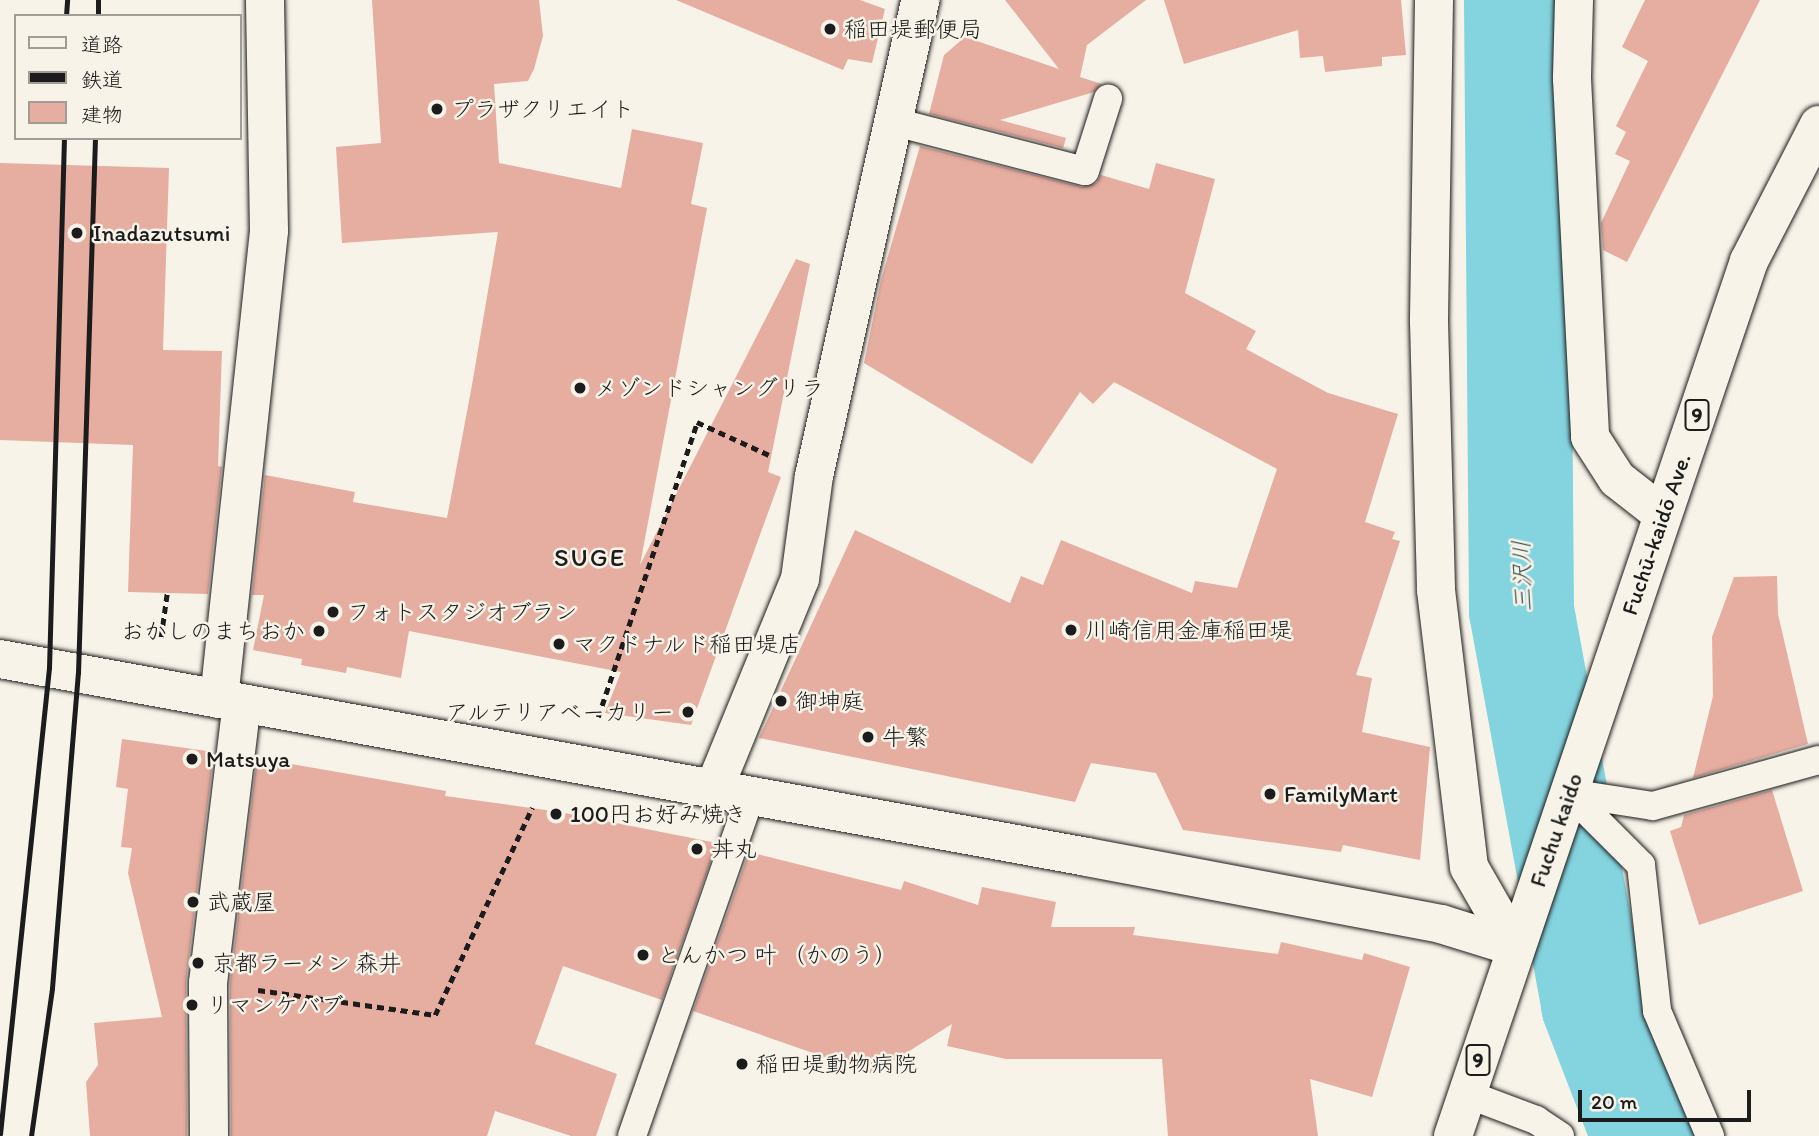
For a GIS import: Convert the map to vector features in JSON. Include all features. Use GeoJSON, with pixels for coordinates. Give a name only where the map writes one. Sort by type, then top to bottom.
{"type":"FeatureCollection","features":[{"type":"Feature","properties":{"kind":"street"},"geometry":{"type":"LineString","coordinates":[[209,1136],[208,983],[269,231],[265,0]]}},
{"type":"Feature","properties":{"kind":"street"},"geometry":{"type":"LineString","coordinates":[[732,794],[800,579],[814,477],[920,0]]}},
{"type":"Feature","properties":{"kind":"street"},"geometry":{"type":"LineString","coordinates":[[1434,0],[1429,321],[1436,590],[1462,829],[1472,871],[1498,942]]}},
{"type":"Feature","properties":{"kind":"street"},"geometry":{"type":"LineString","coordinates":[[1574,0],[1572,79],[1590,436],[1617,479],[1663,515]]}},
{"type":"Feature","properties":{"kind":"street","name":"Fuchū-kaidō Ave."},"geometry":{"type":"LineString","coordinates":[[1663,515],[1749,261],[1819,125]]}},
{"type":"Feature","properties":{"kind":"street","name":"Fuchu kaido"},"geometry":{"type":"LineString","coordinates":[[1498,942],[1569,793],[1663,515]]}},
{"type":"Feature","properties":{"kind":"street"},"geometry":{"type":"LineString","coordinates":[[0,659],[1114,862],[1441,924],[1498,942]]}},
{"type":"Feature","properties":{"kind":"street","name":"9"},"geometry":{"type":"LineString","coordinates":[[1453,1136],[1503,983],[1498,942]]}},
{"type":"Feature","properties":{"kind":"lane"},"geometry":{"type":"LineString","coordinates":[[891,121],[1085,171],[1108,99]]}},
{"type":"Feature","properties":{"kind":"lane"},"geometry":{"type":"LineString","coordinates":[[1569,793],[1657,805],[1819,760]]}},
{"type":"Feature","properties":{"kind":"lane"},"geometry":{"type":"LineString","coordinates":[[1569,793],[1641,865],[1657,1012],[1710,1136]]}},
{"type":"Feature","properties":{"kind":"lane"},"geometry":{"type":"LineString","coordinates":[[632,1136],[732,794]]}},
{"type":"Feature","properties":{"kind":"lane"},"geometry":{"type":"LineString","coordinates":[[1467,1094],[1536,1120],[1560,1136]]}},
{"type":"Feature","properties":{"kind":"path"},"geometry":{"type":"LineString","coordinates":[[594,730],[697,422],[814,477]]}},
{"type":"Feature","properties":{"kind":"path"},"geometry":{"type":"LineString","coordinates":[[160,651],[167,593]]}},
{"type":"Feature","properties":{"kind":"path"},"geometry":{"type":"LineString","coordinates":[[208,983],[435,1015],[532,806]]}},
{"type":"Feature","properties":{"kind":"building"},"geometry":{"type":"Polygon","coordinates":[[[372,0],[539,0],[543,36],[528,81],[494,84],[499,163],[621,188],[632,129],[703,143],[691,204],[707,208],[640,565],[796,259],[810,264],[768,472],[781,477],[691,725],[605,713],[621,672],[409,631],[401,678],[347,667],[346,673],[301,665],[302,659],[253,650],[264,595],[252,595],[265,475],[355,492],[353,502],[447,518],[472,385],[498,232],[342,243],[336,147],[381,143],[372,0]]]}},
{"type":"Feature","properties":{"kind":"building"},"geometry":{"type":"Polygon","coordinates":[[[676,0],[860,0],[885,9],[872,63],[848,59],[843,70],[676,0]]]}},
{"type":"Feature","properties":{"kind":"building"},"geometry":{"type":"Polygon","coordinates":[[[1005,0],[1146,0],[1087,45],[1080,77],[1102,84],[1094,92],[1000,120],[1066,138],[1063,148],[929,114],[944,55],[965,37],[1059,69],[1005,0]]]}},
{"type":"Feature","properties":{"kind":"building"},"geometry":{"type":"Polygon","coordinates":[[[1164,0],[1401,0],[1406,55],[1382,57],[1382,66],[1325,72],[1323,56],[1300,58],[1298,30],[1184,64],[1164,0]]]}},
{"type":"Feature","properties":{"kind":"building"},"geometry":{"type":"Polygon","coordinates":[[[1645,0],[1760,0],[1627,262],[1603,250],[1601,223],[1630,161],[1615,154],[1626,132],[1616,126],[1648,61],[1622,47],[1645,0]]]}},
{"type":"Feature","properties":{"kind":"building"},"geometry":{"type":"Polygon","coordinates":[[[920,146],[1082,187],[1096,183],[1101,175],[1149,189],[1156,163],[1215,179],[1185,293],[1256,331],[1246,349],[1328,393],[1398,414],[1365,522],[1395,532],[1392,539],[1400,541],[1356,675],[1372,678],[1362,732],[1430,747],[1420,860],[1343,845],[1341,852],[1183,830],[1156,773],[1091,763],[1075,802],[759,738],[855,530],[1010,603],[1021,576],[1043,585],[1061,540],[1192,593],[1195,581],[1237,588],[1277,469],[1114,382],[1093,404],[1080,392],[1032,464],[864,363],[881,280],[920,146]]]}},
{"type":"Feature","properties":{"kind":"building"},"geometry":{"type":"Polygon","coordinates":[[[0,163],[169,168],[163,350],[222,351],[218,466],[222,467],[208,594],[128,592],[133,445],[0,440],[0,163]]]}},
{"type":"Feature","properties":{"kind":"building"},"geometry":{"type":"Polygon","coordinates":[[[1777,576],[1778,614],[1808,744],[1693,778],[1713,696],[1712,637],[1734,577],[1777,576]]]}},
{"type":"Feature","properties":{"kind":"building"},"geometry":{"type":"Polygon","coordinates":[[[122,739],[214,752],[186,981],[187,1136],[90,1136],[86,1082],[98,1065],[94,1023],[162,1017],[128,873],[132,848],[121,847],[128,789],[116,787],[122,739]]]}},
{"type":"Feature","properties":{"kind":"building"},"geometry":{"type":"Polygon","coordinates":[[[257,758],[446,791],[445,796],[560,812],[717,843],[662,1000],[563,966],[535,1044],[617,1074],[596,1136],[571,1136],[495,1111],[487,1136],[231,1136],[230,984],[257,758]]]}},
{"type":"Feature","properties":{"kind":"building"},"geometry":{"type":"Polygon","coordinates":[[[1772,790],[1803,891],[1699,925],[1670,831],[1681,827],[1684,815],[1772,790]]]}},
{"type":"Feature","properties":{"kind":"building"},"geometry":{"type":"Polygon","coordinates":[[[749,852],[901,890],[904,881],[978,905],[982,887],[1056,902],[1051,927],[1135,927],[1133,935],[1278,954],[1281,942],[1362,960],[1364,953],[1410,967],[1372,1097],[1310,1079],[1318,1136],[1168,1136],[1162,1059],[1006,1059],[947,1046],[952,1024],[873,1074],[693,1011],[749,852]]]}},
{"type":"Feature","properties":{"kind":"waterway","name":"三沢川"},"geometry":{"type":"LineString","coordinates":[[1516,0],[1521,610],[1593,1004],[1644,1136]]}},
{"type":"Feature","properties":{"kind":"railway"},"geometry":{"type":"LineString","coordinates":[[66,14],[67,0]]}},
{"type":"Feature","properties":{"kind":"railway"},"geometry":{"type":"LineString","coordinates":[[98,0],[98,14]]}},
{"type":"Feature","properties":{"kind":"railway"},"geometry":{"type":"LineString","coordinates":[[0,1134],[49,668],[64,140]]}},
{"type":"Feature","properties":{"kind":"railway"},"geometry":{"type":"LineString","coordinates":[[31,1136],[52,988],[78,673],[95,140]]}},
{"type":"Feature","properties":{"kind":"place","name":"稲田堤郵便局"},"geometry":{"type":"Point","coordinates":[830,29]}},
{"type":"Feature","properties":{"kind":"place","name":"プラザクリエイト"},"geometry":{"type":"Point","coordinates":[437,109]}},
{"type":"Feature","properties":{"kind":"place","name":"Inadazutsumi"},"geometry":{"type":"Point","coordinates":[77,233]}},
{"type":"Feature","properties":{"kind":"place","name":"メゾンドシャングリラ"},"geometry":{"type":"Point","coordinates":[580,388]}},
{"type":"Feature","properties":{"kind":"place","name":"フォトスタジオブラン"},"geometry":{"type":"Point","coordinates":[333,612]}},
{"type":"Feature","properties":{"kind":"place","name":"川崎信用金庫稲田堤"},"geometry":{"type":"Point","coordinates":[1071,630]}},
{"type":"Feature","properties":{"kind":"place","name":"おかしのまちおか"},"geometry":{"type":"Point","coordinates":[319,631]}},
{"type":"Feature","properties":{"kind":"place","name":"マクドナルド稲田堤店"},"geometry":{"type":"Point","coordinates":[559,644]}},
{"type":"Feature","properties":{"kind":"place","name":"御坤庭"},"geometry":{"type":"Point","coordinates":[781,701]}},
{"type":"Feature","properties":{"kind":"place","name":"アルテリアベーカリー"},"geometry":{"type":"Point","coordinates":[688,712]}},
{"type":"Feature","properties":{"kind":"place","name":"牛繁"},"geometry":{"type":"Point","coordinates":[868,737]}},
{"type":"Feature","properties":{"kind":"place","name":"Matsuya"},"geometry":{"type":"Point","coordinates":[192,759]}},
{"type":"Feature","properties":{"kind":"place","name":"FamilyMart"},"geometry":{"type":"Point","coordinates":[1270,794]}},
{"type":"Feature","properties":{"kind":"place","name":"100円お好み焼き"},"geometry":{"type":"Point","coordinates":[556,814]}},
{"type":"Feature","properties":{"kind":"place","name":"丼丸"},"geometry":{"type":"Point","coordinates":[697,849]}},
{"type":"Feature","properties":{"kind":"place","name":"武蔵屋"},"geometry":{"type":"Point","coordinates":[193,902]}},
{"type":"Feature","properties":{"kind":"place","name":"とんかつ 叶 （かのう）"},"geometry":{"type":"Point","coordinates":[643,955]}},
{"type":"Feature","properties":{"kind":"place","name":"京都ラーメン 森井"},"geometry":{"type":"Point","coordinates":[198,963]}},
{"type":"Feature","properties":{"kind":"place","name":"リマンケバブ"},"geometry":{"type":"Point","coordinates":[192,1005]}},
{"type":"Feature","properties":{"kind":"place","name":"稲田堤動物病院"},"geometry":{"type":"Point","coordinates":[742,1064]}},
{"type":"Feature","properties":{"kind":"district","name":"SUGE"},"geometry":{"type":"Point","coordinates":[590,558]}}]}
